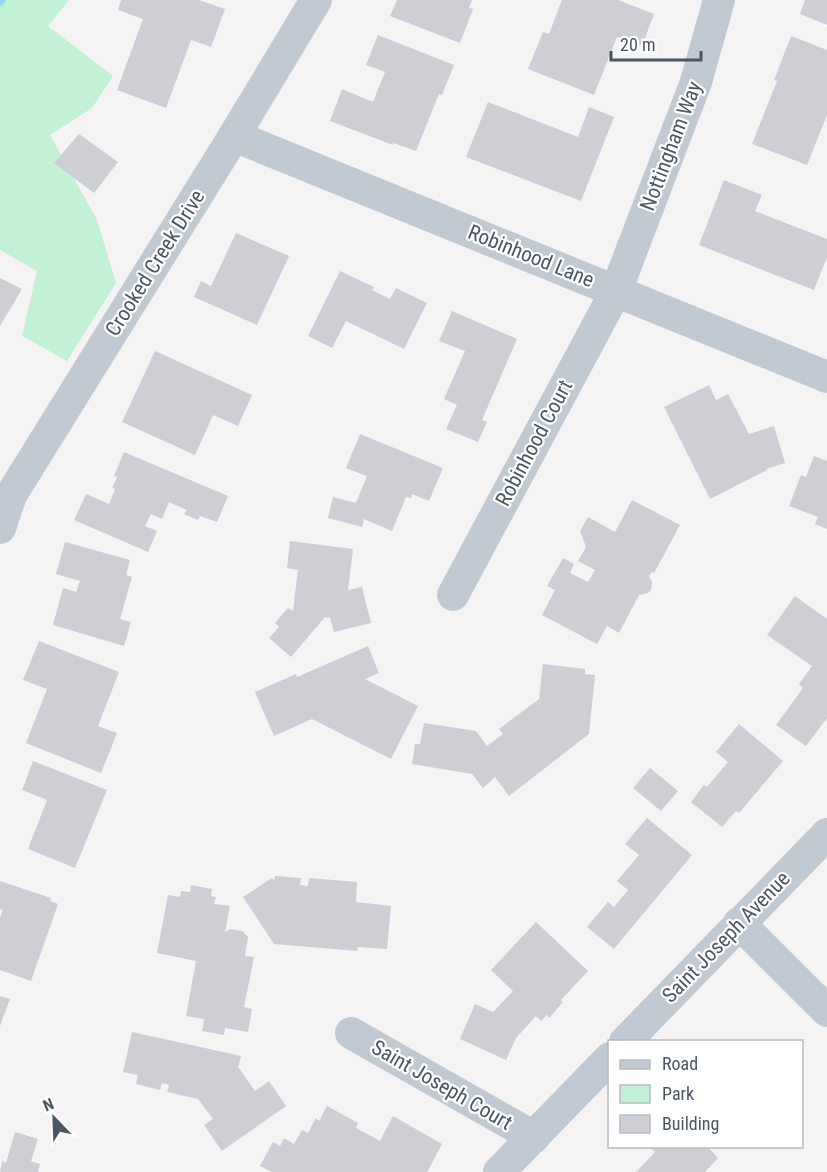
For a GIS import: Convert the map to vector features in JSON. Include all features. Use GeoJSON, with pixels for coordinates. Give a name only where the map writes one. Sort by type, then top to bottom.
{"type":"FeatureCollection","features":[{"type":"Feature","properties":{"kind":"street","name":"Crooked Creek Drive"},"geometry":{"type":"LineString","coordinates":[[0,528],[11,495],[316,0]]}},
{"type":"Feature","properties":{"kind":"street","name":"Nottingham Way"},"geometry":{"type":"LineString","coordinates":[[616,291],[696,82],[719,0]]}},
{"type":"Feature","properties":{"kind":"street","name":"Robinhood Lane"},"geometry":{"type":"LineString","coordinates":[[234,136],[827,377]]}},
{"type":"Feature","properties":{"kind":"street","name":"Robinhood Court"},"geometry":{"type":"LineString","coordinates":[[453,595],[616,291]]}},
{"type":"Feature","properties":{"kind":"street","name":"Saint Joseph Avenue"},"geometry":{"type":"LineString","coordinates":[[626,1040],[827,834]]}},
{"type":"Feature","properties":{"kind":"street"},"geometry":{"type":"LineString","coordinates":[[739,923],[827,1011]]}},
{"type":"Feature","properties":{"kind":"street","name":"Saint Joseph Court"},"geometry":{"type":"LineString","coordinates":[[351,1033],[534,1137]]}},
{"type":"Feature","properties":{"kind":"street"},"geometry":{"type":"LineString","coordinates":[[499,1172],[608,1059]]}},
{"type":"Feature","properties":{"kind":"green space"},"geometry":{"type":"Polygon","coordinates":[[[0,0],[69,0],[48,26],[113,76],[92,108],[50,135],[97,220],[116,283],[67,361],[22,336],[37,271],[0,250],[0,0]]]}},
{"type":"Feature","properties":{"kind":"building"},"geometry":{"type":"Polygon","coordinates":[[[121,0],[199,0],[225,9],[211,47],[191,40],[166,108],[117,90],[143,19],[118,10],[121,0]]]}},
{"type":"Feature","properties":{"kind":"building"},"geometry":{"type":"Polygon","coordinates":[[[397,0],[472,0],[469,8],[473,9],[460,43],[390,16],[397,0]]]}},
{"type":"Feature","properties":{"kind":"building"},"geometry":{"type":"Polygon","coordinates":[[[562,0],[618,0],[654,14],[642,46],[617,37],[594,95],[528,69],[543,32],[549,34],[562,0]]]}},
{"type":"Feature","properties":{"kind":"building"},"geometry":{"type":"Polygon","coordinates":[[[805,0],[827,0],[827,25],[800,14],[805,0]]]}},
{"type":"Feature","properties":{"kind":"building"},"geometry":{"type":"Polygon","coordinates":[[[378,35],[454,65],[442,95],[439,94],[416,151],[393,143],[393,145],[330,121],[342,89],[373,102],[385,72],[366,65],[378,35]]]}},
{"type":"Feature","properties":{"kind":"building"},"geometry":{"type":"Polygon","coordinates":[[[791,36],[827,50],[827,115],[807,165],[752,144],[777,81],[774,80],[791,36]]]}},
{"type":"Feature","properties":{"kind":"building"},"geometry":{"type":"Polygon","coordinates":[[[488,102],[578,137],[589,107],[614,117],[581,201],[466,157],[488,102]]]}},
{"type":"Feature","properties":{"kind":"building"},"geometry":{"type":"Polygon","coordinates":[[[79,134],[118,162],[94,193],[54,163],[79,134]]]}},
{"type":"Feature","properties":{"kind":"building"},"geometry":{"type":"Polygon","coordinates":[[[724,180],[762,195],[755,211],[827,239],[827,257],[814,290],[699,245],[724,180]]]}},
{"type":"Feature","properties":{"kind":"building"},"geometry":{"type":"Polygon","coordinates":[[[236,233],[289,256],[257,325],[194,297],[201,281],[211,286],[236,233]]]}},
{"type":"Feature","properties":{"kind":"building"},"geometry":{"type":"Polygon","coordinates":[[[340,271],[374,287],[372,290],[390,299],[396,288],[427,303],[404,349],[346,321],[332,348],[308,336],[340,271]]]}},
{"type":"Feature","properties":{"kind":"building"},"geometry":{"type":"Polygon","coordinates":[[[0,278],[22,289],[0,326],[0,278]]]}},
{"type":"Feature","properties":{"kind":"building"},"geometry":{"type":"Polygon","coordinates":[[[452,311],[517,339],[482,420],[487,422],[478,442],[446,429],[457,405],[444,399],[465,351],[439,341],[452,311]]]}},
{"type":"Feature","properties":{"kind":"building"},"geometry":{"type":"Polygon","coordinates":[[[155,351],[252,395],[238,426],[213,415],[195,455],[122,422],[155,351]]]}},
{"type":"Feature","properties":{"kind":"building"},"geometry":{"type":"Polygon","coordinates":[[[709,385],[716,400],[728,394],[749,434],[774,426],[785,463],[766,469],[710,499],[664,407],[709,385]]]}},
{"type":"Feature","properties":{"kind":"building"},"geometry":{"type":"Polygon","coordinates":[[[360,434],[443,468],[429,501],[412,494],[411,498],[406,497],[392,531],[364,519],[362,527],[328,518],[333,497],[356,503],[367,476],[346,468],[360,434]]]}},
{"type":"Feature","properties":{"kind":"building"},"geometry":{"type":"Polygon","coordinates":[[[124,452],[228,496],[217,522],[200,516],[198,520],[184,514],[187,510],[169,502],[162,519],[151,514],[145,526],[157,531],[148,552],[74,520],[86,494],[109,504],[115,489],[112,488],[117,477],[114,476],[124,452]]]}},
{"type":"Feature","properties":{"kind":"building"},"geometry":{"type":"Polygon","coordinates":[[[814,456],[827,461],[827,529],[815,524],[818,517],[789,506],[801,475],[806,477],[814,456]]]}},
{"type":"Feature","properties":{"kind":"building"},"geometry":{"type":"Polygon","coordinates":[[[632,500],[680,525],[654,573],[652,572],[649,576],[652,582],[651,590],[639,595],[619,633],[607,626],[597,644],[542,615],[555,590],[547,586],[563,558],[574,564],[570,573],[588,582],[595,570],[578,561],[586,547],[580,531],[588,517],[615,532],[632,500]]]}},
{"type":"Feature","properties":{"kind":"building"},"geometry":{"type":"Polygon","coordinates":[[[290,541],[353,549],[348,590],[362,587],[371,623],[334,632],[330,618],[325,617],[291,657],[269,638],[279,627],[275,623],[288,608],[293,611],[298,570],[287,568],[290,541]]]}},
{"type":"Feature","properties":{"kind":"building"},"geometry":{"type":"Polygon","coordinates":[[[65,542],[130,560],[126,575],[132,577],[120,619],[131,622],[124,646],[53,625],[63,588],[76,592],[80,581],[56,574],[65,542]]]}},
{"type":"Feature","properties":{"kind":"building"},"geometry":{"type":"Polygon","coordinates":[[[795,596],[827,619],[827,718],[806,746],[776,725],[803,688],[799,684],[812,666],[767,635],[795,596]]]}},
{"type":"Feature","properties":{"kind":"building"},"geometry":{"type":"Polygon","coordinates":[[[39,641],[119,672],[98,726],[117,733],[101,773],[26,743],[47,689],[23,680],[39,641]]]}},
{"type":"Feature","properties":{"kind":"building"},"geometry":{"type":"Polygon","coordinates":[[[368,646],[379,673],[365,679],[418,706],[391,759],[312,719],[274,736],[255,692],[296,674],[297,677],[368,646]]]}},
{"type":"Feature","properties":{"kind":"building"},"geometry":{"type":"Polygon","coordinates":[[[543,664],[585,669],[585,674],[595,675],[589,734],[509,796],[495,777],[483,788],[472,774],[412,764],[415,744],[420,744],[424,723],[476,731],[487,746],[503,734],[499,729],[539,699],[543,664]]]}},
{"type":"Feature","properties":{"kind":"building"},"geometry":{"type":"Polygon","coordinates":[[[739,724],[783,761],[739,813],[736,811],[722,827],[691,802],[704,785],[707,787],[728,762],[716,752],[739,724]]]}},
{"type":"Feature","properties":{"kind":"building"},"geometry":{"type":"Polygon","coordinates":[[[33,761],[107,790],[75,868],[28,849],[47,800],[22,790],[33,761]]]}},
{"type":"Feature","properties":{"kind":"building"},"geometry":{"type":"Polygon","coordinates":[[[650,768],[678,791],[661,811],[633,788],[650,768]]]}},
{"type":"Feature","properties":{"kind":"building"},"geometry":{"type":"Polygon","coordinates":[[[647,818],[692,855],[614,949],[587,927],[608,902],[614,907],[628,890],[617,881],[639,855],[625,844],[647,818]]]}},
{"type":"Feature","properties":{"kind":"building"},"geometry":{"type":"Polygon","coordinates":[[[275,876],[301,878],[300,885],[308,886],[309,878],[357,882],[356,902],[391,906],[387,949],[358,947],[357,951],[274,944],[243,897],[272,878],[274,881],[275,876]]]}},
{"type":"Feature","properties":{"kind":"building"},"geometry":{"type":"Polygon","coordinates":[[[0,881],[51,898],[50,901],[58,904],[31,981],[0,970],[0,918],[3,910],[0,909],[0,881]]]}},
{"type":"Feature","properties":{"kind":"building"},"geometry":{"type":"Polygon","coordinates":[[[191,885],[212,889],[211,896],[216,897],[214,904],[230,906],[225,932],[231,929],[242,931],[248,937],[245,956],[254,957],[244,1007],[252,1009],[248,1032],[225,1028],[224,1035],[202,1031],[204,1019],[186,1016],[196,961],[157,953],[168,895],[180,897],[181,891],[190,892],[191,885]]]}},
{"type":"Feature","properties":{"kind":"building"},"geometry":{"type":"Polygon","coordinates":[[[536,922],[588,971],[561,1000],[563,1002],[549,1018],[547,1015],[541,1021],[536,1016],[516,1038],[506,1060],[460,1039],[475,1004],[493,1012],[513,991],[491,970],[536,922]]]}},
{"type":"Feature","properties":{"kind":"building"},"geometry":{"type":"Polygon","coordinates":[[[0,996],[10,999],[0,1026],[0,996]]]}},
{"type":"Feature","properties":{"kind":"building"},"geometry":{"type":"Polygon","coordinates":[[[132,1032],[241,1056],[238,1067],[255,1091],[269,1081],[286,1106],[222,1151],[204,1125],[213,1119],[198,1099],[167,1092],[169,1085],[162,1083],[160,1090],[136,1084],[138,1075],[123,1072],[132,1032]]]}},
{"type":"Feature","properties":{"kind":"building"},"geometry":{"type":"Polygon","coordinates":[[[327,1106],[358,1123],[356,1128],[380,1141],[393,1116],[442,1144],[427,1172],[272,1172],[260,1166],[273,1142],[280,1146],[284,1138],[294,1144],[302,1130],[308,1133],[316,1118],[319,1121],[327,1106]]]}},
{"type":"Feature","properties":{"kind":"building"},"geometry":{"type":"Polygon","coordinates":[[[15,1132],[38,1139],[31,1161],[40,1164],[38,1172],[0,1172],[2,1161],[6,1163],[15,1132]]]}},
{"type":"Feature","properties":{"kind":"building"},"geometry":{"type":"Polygon","coordinates":[[[651,1148],[709,1148],[718,1158],[705,1172],[636,1172],[655,1152],[651,1148]]]}}]}
